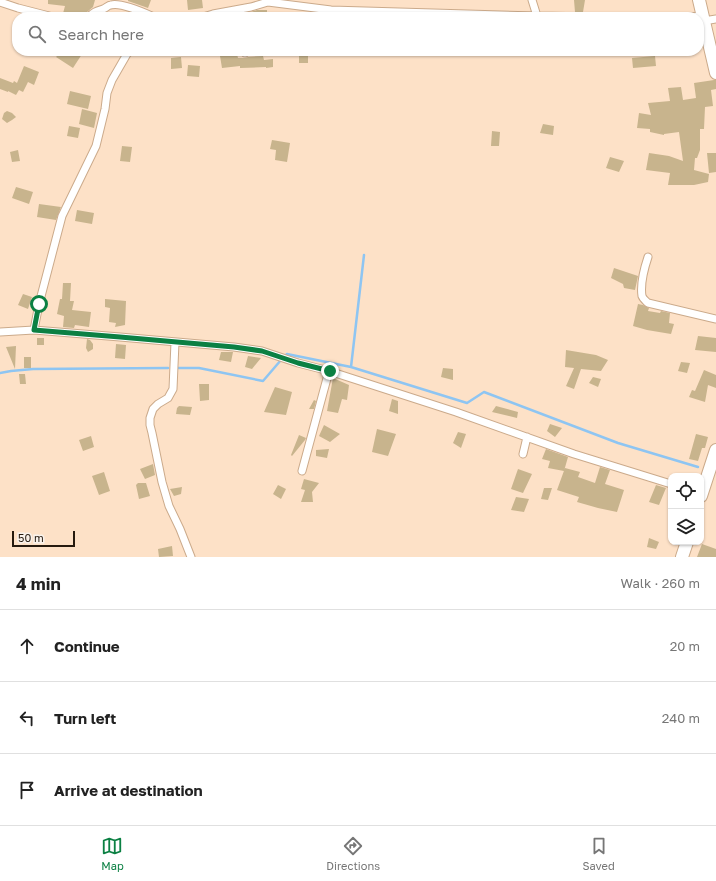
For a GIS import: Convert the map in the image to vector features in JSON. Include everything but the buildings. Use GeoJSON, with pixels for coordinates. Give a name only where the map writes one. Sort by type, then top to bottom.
{"type":"FeatureCollection","features":[{"type":"Feature","properties":{"kind":"main road"},"geometry":{"type":"LineString","coordinates":[[699,0],[708,19],[716,73]]}},
{"type":"Feature","properties":{"kind":"main road"},"geometry":{"type":"LineString","coordinates":[[704,485],[716,450]]}},
{"type":"Feature","properties":{"kind":"main road"},"geometry":{"type":"LineString","coordinates":[[682,557],[686,545]]}},
{"type":"Feature","properties":{"kind":"street"},"geometry":{"type":"LineString","coordinates":[[18,8],[20,0]]}},
{"type":"Feature","properties":{"kind":"street"},"geometry":{"type":"LineString","coordinates":[[532,0],[536,12]]}},
{"type":"Feature","properties":{"kind":"street"},"geometry":{"type":"LineString","coordinates":[[0,2],[34,12]]}},
{"type":"Feature","properties":{"kind":"street"},"geometry":{"type":"LineString","coordinates":[[224,12],[268,2],[331,10],[400,12]]}},
{"type":"Feature","properties":{"kind":"street"},"geometry":{"type":"LineString","coordinates":[[95,12],[112,4],[130,7],[142,12]]}},
{"type":"Feature","properties":{"kind":"street"},"geometry":{"type":"LineString","coordinates":[[34,330],[39,304],[62,216],[96,146],[105,109],[107,93],[112,80],[126,56]]}},
{"type":"Feature","properties":{"kind":"street"},"geometry":{"type":"LineString","coordinates":[[648,257],[642,281],[642,296],[644,300],[648,303],[716,319]]}},
{"type":"Feature","properties":{"kind":"street"},"geometry":{"type":"LineString","coordinates":[[0,332],[34,330],[234,347],[262,351],[298,363],[330,371],[574,454],[668,483]]}},
{"type":"Feature","properties":{"kind":"street"},"geometry":{"type":"LineString","coordinates":[[175,342],[172,389],[168,398],[153,409],[150,418],[150,425],[162,482],[169,506],[192,557]]}},
{"type":"Feature","properties":{"kind":"street"},"geometry":{"type":"LineString","coordinates":[[302,471],[330,371]]}},
{"type":"Feature","properties":{"kind":"street"},"geometry":{"type":"LineString","coordinates":[[523,454],[527,437]]}},
{"type":"Feature","properties":{"kind":"waterway"},"geometry":{"type":"LineString","coordinates":[[351,367],[364,255]]}},
{"type":"Feature","properties":{"kind":"waterway"},"geometry":{"type":"LineString","coordinates":[[285,356],[287,354],[351,367],[467,403],[484,392],[618,443],[698,467]]}},
{"type":"Feature","properties":{"kind":"waterway"},"geometry":{"type":"LineString","coordinates":[[176,368],[199,368],[263,381],[281,360]]}},
{"type":"Feature","properties":{"kind":"waterway"},"geometry":{"type":"LineString","coordinates":[[0,373],[33,369],[168,368]]}},
{"type":"Feature","properties":{"kind":"route"},"geometry":{"type":"LineString","coordinates":[[39,304],[34,330],[234,347],[262,351],[298,363],[330,371]]}}]}
